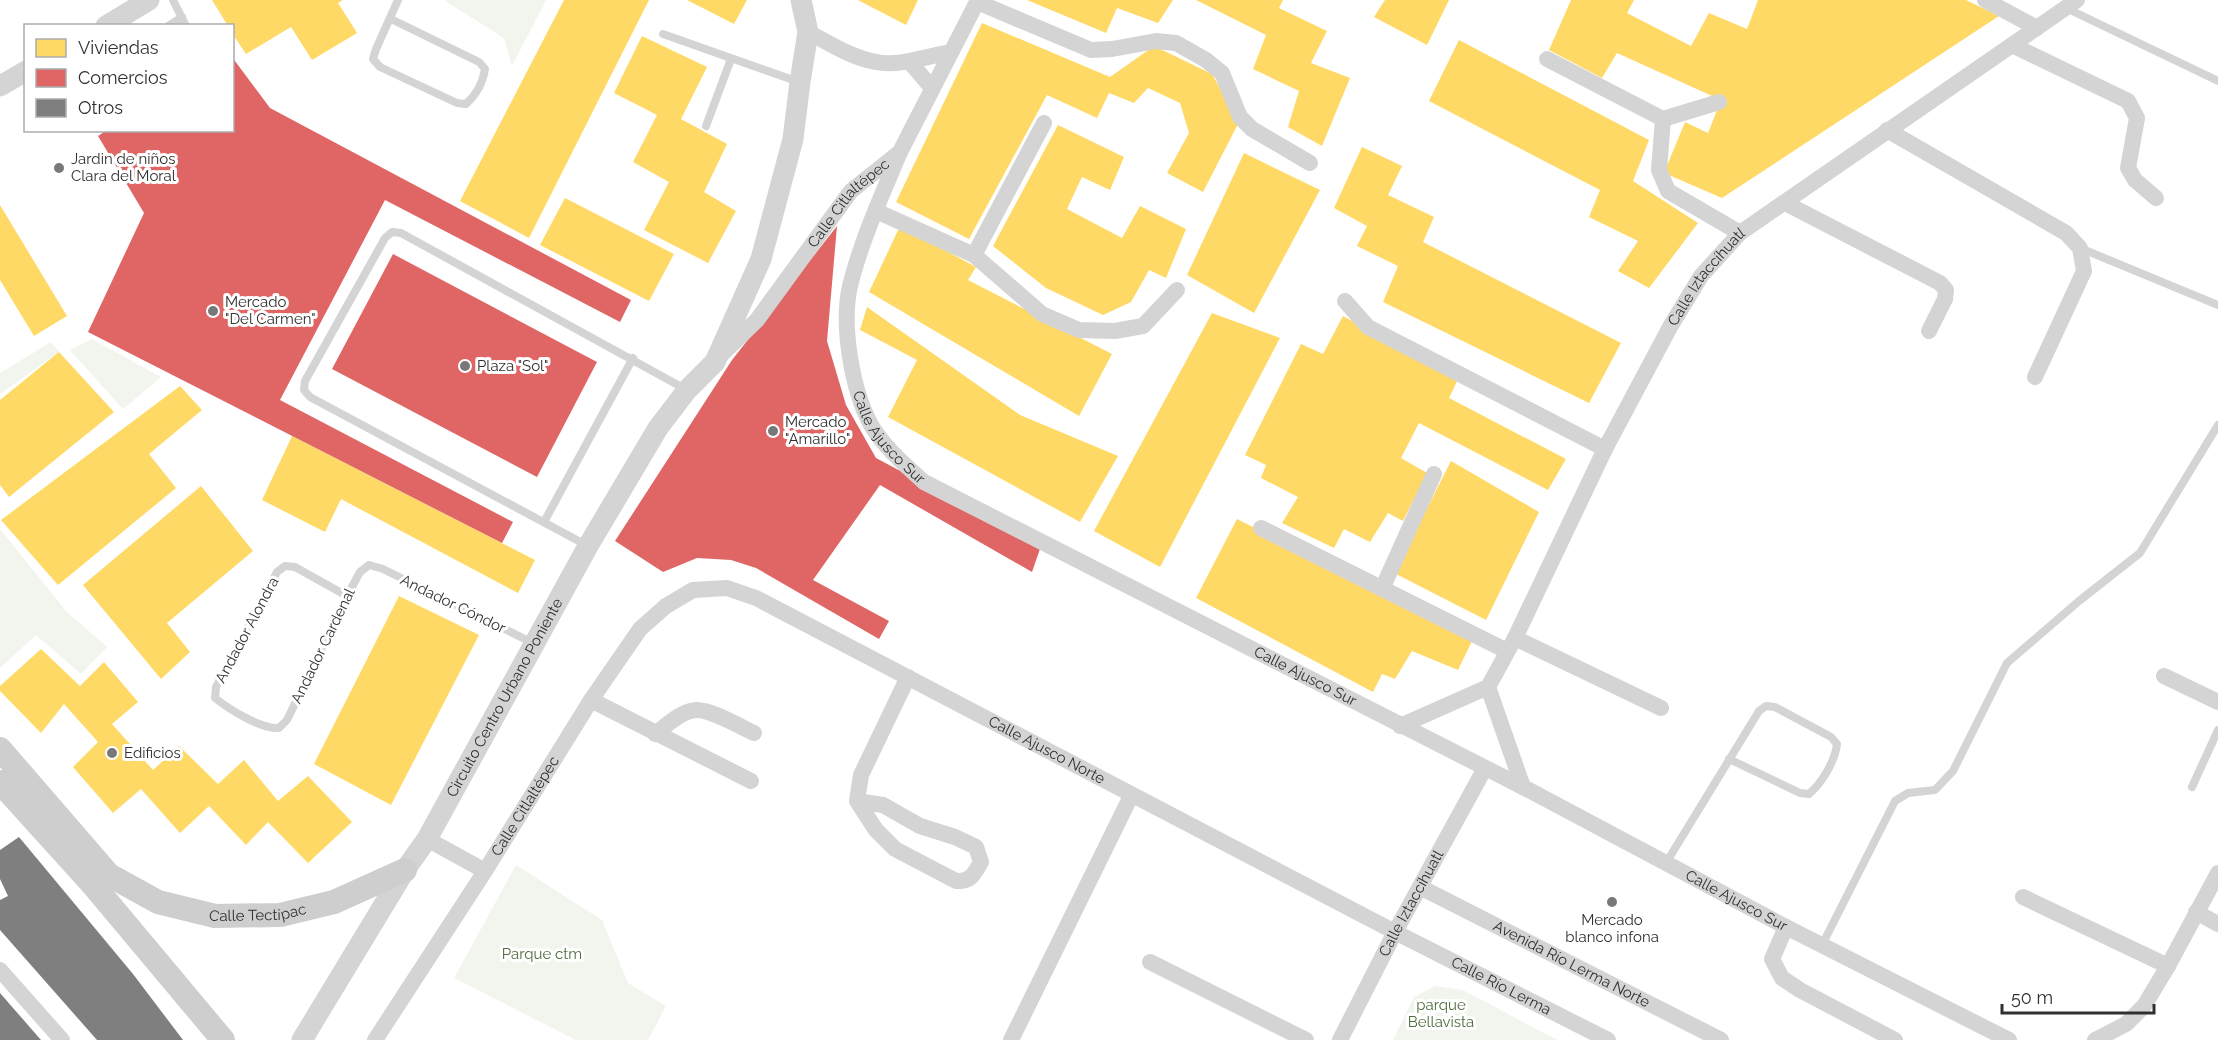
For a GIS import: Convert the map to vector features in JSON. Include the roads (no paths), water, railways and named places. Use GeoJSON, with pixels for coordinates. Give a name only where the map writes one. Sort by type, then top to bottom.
{"type":"FeatureCollection","features":[{"type":"Feature","properties":{"kind":"main road","name":"Calle Tectipac"},"geometry":{"type":"LineString","coordinates":[[0,749],[109,875],[158,902],[215,916],[280,915],[334,902],[405,870]]}},
{"type":"Feature","properties":{"kind":"main road"},"geometry":{"type":"LineString","coordinates":[[0,782],[94,886],[223,1040]]}},
{"type":"Feature","properties":{"kind":"street"},"geometry":{"type":"LineString","coordinates":[[109,24],[149,0]]}},
{"type":"Feature","properties":{"kind":"street"},"geometry":{"type":"LineString","coordinates":[[715,362],[761,259],[793,139],[808,32],[801,0]]}},
{"type":"Feature","properties":{"kind":"street"},"geometry":{"type":"LineString","coordinates":[[1985,0],[2037,28]]}},
{"type":"Feature","properties":{"kind":"street"},"geometry":{"type":"LineString","coordinates":[[978,1],[1091,50],[1112,49],[1156,41],[1176,43],[1206,60],[1222,73],[1240,117],[1252,129],[1310,163]]}},
{"type":"Feature","properties":{"kind":"street","name":"Calle Citlaltépec"},"geometry":{"type":"LineString","coordinates":[[715,362],[757,320],[851,191],[900,152],[978,1]]}},
{"type":"Feature","properties":{"kind":"street","name":"Calle Iztaccíhuatl"},"geometry":{"type":"LineString","coordinates":[[1488,687],[1605,449],[1670,327],[1701,276],[1740,233],[2071,4]]}},
{"type":"Feature","properties":{"kind":"street"},"geometry":{"type":"LineString","coordinates":[[808,32],[847,52],[877,63],[909,61],[950,52]]}},
{"type":"Feature","properties":{"kind":"street"},"geometry":{"type":"LineString","coordinates":[[2012,45],[2128,101],[2137,118],[2128,168],[2134,180],[2156,198]]}},
{"type":"Feature","properties":{"kind":"street"},"geometry":{"type":"LineString","coordinates":[[1547,59],[1663,119],[1719,102]]}},
{"type":"Feature","properties":{"kind":"street"},"geometry":{"type":"LineString","coordinates":[[909,61],[932,88]]}},
{"type":"Feature","properties":{"kind":"street"},"geometry":{"type":"LineString","coordinates":[[0,86],[24,72]]}},
{"type":"Feature","properties":{"kind":"street"},"geometry":{"type":"LineString","coordinates":[[1663,119],[1659,170],[1668,190],[1740,233]]}},
{"type":"Feature","properties":{"kind":"street"},"geometry":{"type":"LineString","coordinates":[[974,255],[1044,123]]}},
{"type":"Feature","properties":{"kind":"street"},"geometry":{"type":"LineString","coordinates":[[1887,130],[2066,233],[2080,248],[2084,271],[2035,377]]}},
{"type":"Feature","properties":{"kind":"street","name":"Calle Ajusco Sur"},"geometry":{"type":"LineString","coordinates":[[900,152],[876,211],[850,287],[846,336],[856,384],[871,425],[894,454],[924,482],[1400,726],[1524,787],[1786,927],[2009,1040]]}},
{"type":"Feature","properties":{"kind":"street"},"geometry":{"type":"LineString","coordinates":[[1785,203],[1940,283],[1946,290],[1945,300],[1929,331]]}},
{"type":"Feature","properties":{"kind":"street"},"geometry":{"type":"LineString","coordinates":[[876,211],[974,255],[1042,314],[1079,330],[1115,331],[1143,326],[1177,290]]}},
{"type":"Feature","properties":{"kind":"street"},"geometry":{"type":"LineString","coordinates":[[1345,301],[1368,327],[1605,449]]}},
{"type":"Feature","properties":{"kind":"street","name":"Circuito Centro Urbano Poniente"},"geometry":{"type":"LineString","coordinates":[[302,1040],[405,870],[427,839],[588,546],[658,428],[687,390],[715,362]]}},
{"type":"Feature","properties":{"kind":"street"},"geometry":{"type":"LineString","coordinates":[[1382,589],[1434,474]]}},
{"type":"Feature","properties":{"kind":"street"},"geometry":{"type":"LineString","coordinates":[[1261,528],[1382,589],[1661,708]]}},
{"type":"Feature","properties":{"kind":"street","name":"Calle Ajusco Norte"},"geometry":{"type":"LineString","coordinates":[[693,590],[727,588],[756,598],[1395,932]]}},
{"type":"Feature","properties":{"kind":"street","name":"Calle Citlaltépec"},"geometry":{"type":"LineString","coordinates":[[375,1040],[485,871],[591,700],[640,628],[666,606],[693,590]]}},
{"type":"Feature","properties":{"kind":"street"},"geometry":{"type":"LineString","coordinates":[[2164,676],[2218,702]]}},
{"type":"Feature","properties":{"kind":"street"},"geometry":{"type":"LineString","coordinates":[[857,801],[883,805],[920,826],[955,837],[976,847],[981,862],[972,878],[965,882],[956,881],[895,849],[876,830],[857,801],[861,775],[908,677]]}},
{"type":"Feature","properties":{"kind":"street"},"geometry":{"type":"LineString","coordinates":[[1400,726],[1488,687],[1524,787]]}},
{"type":"Feature","properties":{"kind":"street"},"geometry":{"type":"LineString","coordinates":[[591,700],[750,781]]}},
{"type":"Feature","properties":{"kind":"street"},"geometry":{"type":"LineString","coordinates":[[655,734],[676,718],[696,710],[721,717],[754,733]]}},
{"type":"Feature","properties":{"kind":"street","name":"Calle Iztaccíhuatl"},"geometry":{"type":"LineString","coordinates":[[1340,1040],[1395,932],[1485,768]]}},
{"type":"Feature","properties":{"kind":"street"},"geometry":{"type":"LineString","coordinates":[[1011,1040],[1131,795]]}},
{"type":"Feature","properties":{"kind":"street"},"geometry":{"type":"LineString","coordinates":[[427,839],[485,871]]}},
{"type":"Feature","properties":{"kind":"street"},"geometry":{"type":"LineString","coordinates":[[2095,1040],[2126,1023],[2144,1006],[2218,873]]}},
{"type":"Feature","properties":{"kind":"street","name":"Avenida Río Lerma Norte"},"geometry":{"type":"LineString","coordinates":[[1420,887],[1721,1040]]}},
{"type":"Feature","properties":{"kind":"street"},"geometry":{"type":"LineString","coordinates":[[2023,897],[2168,966]]}},
{"type":"Feature","properties":{"kind":"street"},"geometry":{"type":"LineString","coordinates":[[2196,912],[2218,924]]}},
{"type":"Feature","properties":{"kind":"street"},"geometry":{"type":"LineString","coordinates":[[1786,927],[1772,959],[1782,978],[1800,990],[1895,1040]]}},
{"type":"Feature","properties":{"kind":"street","name":"Calle Río Lerma"},"geometry":{"type":"LineString","coordinates":[[1395,932],[1608,1040]]}},
{"type":"Feature","properties":{"kind":"street"},"geometry":{"type":"LineString","coordinates":[[1150,962],[1306,1040]]}},
{"type":"Feature","properties":{"kind":"street"},"geometry":{"type":"LineString","coordinates":[[0,970],[62,1040]]}},
{"type":"Feature","properties":{"kind":"lane"},"geometry":{"type":"LineString","coordinates":[[173,0],[184,22]]}},
{"type":"Feature","properties":{"kind":"lane"},"geometry":{"type":"LineString","coordinates":[[391,19],[479,62],[484,69],[484,78],[473,98],[466,104],[457,103],[380,67],[373,59],[399,0]]}},
{"type":"Feature","properties":{"kind":"lane"},"geometry":{"type":"LineString","coordinates":[[2071,4],[2218,81]]}},
{"type":"Feature","properties":{"kind":"lane"},"geometry":{"type":"LineString","coordinates":[[663,34],[800,82]]}},
{"type":"Feature","properties":{"kind":"lane"},"geometry":{"type":"LineString","coordinates":[[706,126],[731,59]]}},
{"type":"Feature","properties":{"kind":"lane"},"geometry":{"type":"LineString","coordinates":[[588,546],[310,398],[304,390],[305,381],[385,238],[392,232],[401,233],[633,358],[687,390]]}},
{"type":"Feature","properties":{"kind":"lane"},"geometry":{"type":"LineString","coordinates":[[2080,248],[2218,305]]}},
{"type":"Feature","properties":{"kind":"lane"},"geometry":{"type":"LineString","coordinates":[[544,522],[633,358]]}},
{"type":"Feature","properties":{"kind":"lane"},"geometry":{"type":"LineString","coordinates":[[1822,945],[1894,801],[1908,793],[1935,790],[1953,771],[2007,663],[2079,601],[2140,553],[2218,425]]}},
{"type":"Feature","properties":{"kind":"lane","name":"Andador Alondra"},"geometry":{"type":"LineString","coordinates":[[279,728],[269,728],[225,706],[215,699],[216,687],[277,572],[285,566],[295,567],[347,596]]}},
{"type":"Feature","properties":{"kind":"lane","name":"Andador Cóndor"},"geometry":{"type":"LineString","coordinates":[[369,566],[383,569],[536,644]]}},
{"type":"Feature","properties":{"kind":"lane","name":"Andador Cardenal"},"geometry":{"type":"LineString","coordinates":[[279,728],[287,720],[360,572],[369,566]]}},
{"type":"Feature","properties":{"kind":"lane"},"geometry":{"type":"LineString","coordinates":[[1666,863],[1759,711],[1766,706],[1775,707],[1822,732],[1837,744],[1836,753],[1816,788],[1809,794],[1800,793],[1730,759]]}},
{"type":"Feature","properties":{"kind":"lane"},"geometry":{"type":"LineString","coordinates":[[2192,787],[2218,730]]}},
{"type":"Feature","properties":{"kind":"place","name":"Jardin de niños Clara del Moral"},"geometry":{"type":"Point","coordinates":[59,168]}},
{"type":"Feature","properties":{"kind":"place","name":"Mercado \"Del Carmen\""},"geometry":{"type":"Point","coordinates":[213,311]}},
{"type":"Feature","properties":{"kind":"place","name":"Plaza \"Sol\""},"geometry":{"type":"Point","coordinates":[465,366]}},
{"type":"Feature","properties":{"kind":"place","name":"Mercado \"Amarillo\""},"geometry":{"type":"Point","coordinates":[773,431]}},
{"type":"Feature","properties":{"kind":"place","name":"Edificios"},"geometry":{"type":"Point","coordinates":[112,753]}},
{"type":"Feature","properties":{"kind":"place","name":"Mercado blanco infona"},"geometry":{"type":"Point","coordinates":[1612,902]}},
{"type":"Feature","properties":{"kind":"park label","name":"Parque ctm"},"geometry":{"type":"Point","coordinates":[542,954]}},
{"type":"Feature","properties":{"kind":"park label","name":"parque Bellavista"},"geometry":{"type":"Point","coordinates":[1441,1014]}}]}
